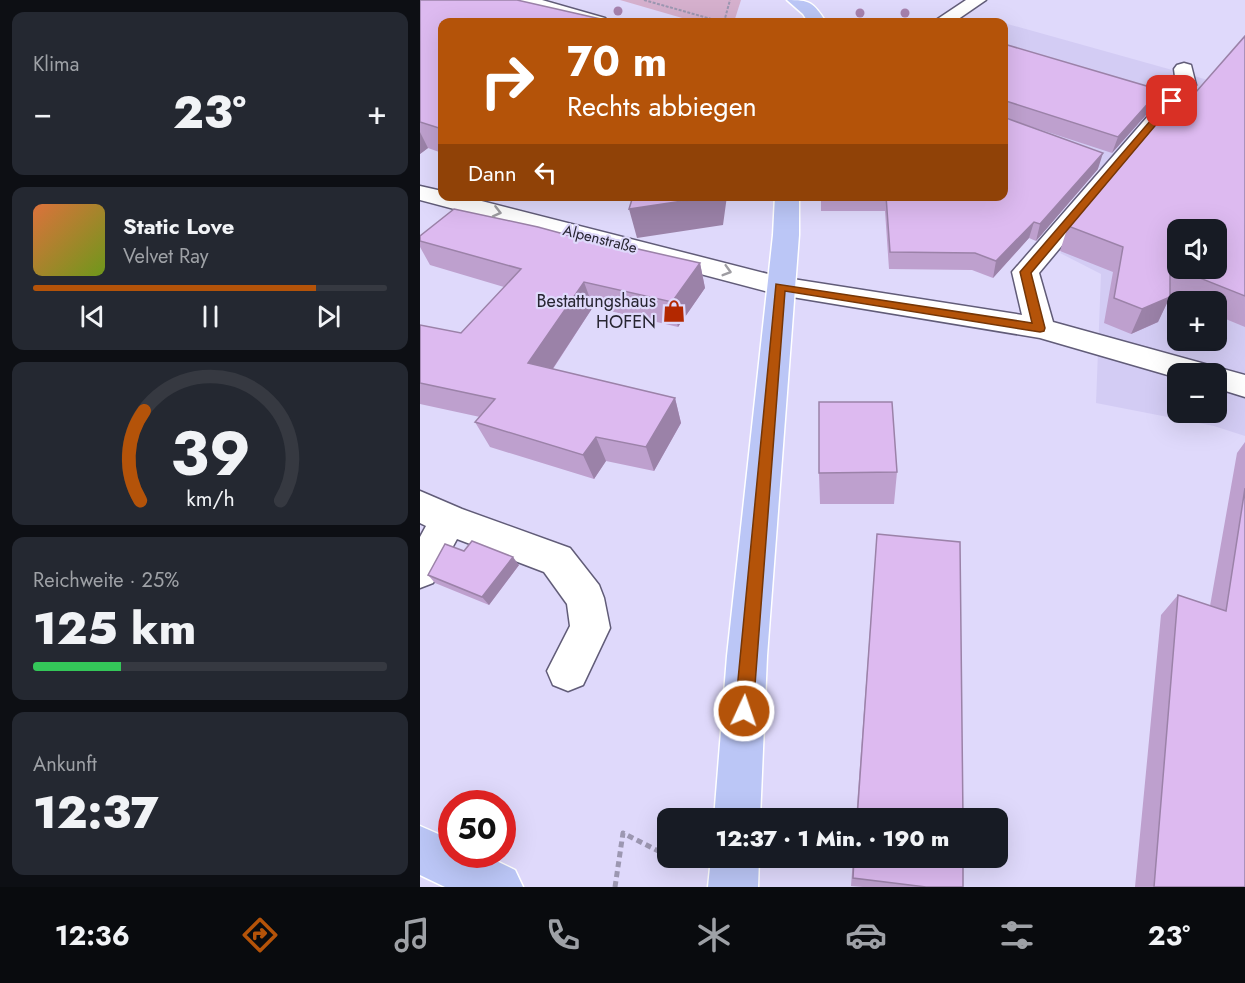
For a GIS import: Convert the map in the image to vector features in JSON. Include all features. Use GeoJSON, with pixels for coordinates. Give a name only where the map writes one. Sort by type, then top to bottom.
{"type":"FeatureCollection","features":[{"type":"Feature","properties":{"kind":"main road"},"geometry":{"type":"LineString","coordinates":[[789,18],[793,0],[810,11],[814,18]]}},
{"type":"Feature","properties":{"kind":"main road"},"geometry":{"type":"LineString","coordinates":[[738,808],[747,656],[786,235],[787,201]]}},
{"type":"Feature","properties":{"kind":"main road"},"geometry":{"type":"LineString","coordinates":[[420,850],[498,887]]}},
{"type":"Feature","properties":{"kind":"main road"},"geometry":{"type":"LineString","coordinates":[[733,887],[734,868]]}},
{"type":"Feature","properties":{"kind":"street"},"geometry":{"type":"LineString","coordinates":[[524,0],[585,18]]}},
{"type":"Feature","properties":{"kind":"street"},"geometry":{"type":"LineString","coordinates":[[949,18],[978,0]]}},
{"type":"Feature","properties":{"kind":"street"},"geometry":{"type":"LineString","coordinates":[[1040,328],[1025,272],[1107,161],[1186,85],[1184,69]]}},
{"type":"Feature","properties":{"kind":"street","name":"Alpenstraße"},"geometry":{"type":"LineString","coordinates":[[420,193],[438,198]]}},
{"type":"Feature","properties":{"kind":"street","name":"Alpenstraße"},"geometry":{"type":"LineString","coordinates":[[451,201],[780,286],[1040,328],[1167,364]]}},
{"type":"Feature","properties":{"kind":"street"},"geometry":{"type":"LineString","coordinates":[[1227,381],[1245,386]]}},
{"type":"Feature","properties":{"kind":"street"},"geometry":{"type":"LineString","coordinates":[[420,571],[435,513],[557,560],[585,598],[590,628],[568,671]]}},
{"type":"Feature","properties":{"kind":"path"},"geometry":{"type":"LineString","coordinates":[[644,0],[709,18]]}},
{"type":"Feature","properties":{"kind":"path"},"geometry":{"type":"LineString","coordinates":[[724,18],[730,0]]}},
{"type":"Feature","properties":{"kind":"path"},"geometry":{"type":"LineString","coordinates":[[615,887],[623,833],[657,850]]}},
{"type":"Feature","properties":{"kind":"shaded area"},"geometry":{"type":"Polygon","coordinates":[[[620,0],[741,0],[735,18],[682,18],[620,0]]]}},
{"type":"Feature","properties":{"kind":"shaded area"},"geometry":{"type":"Polygon","coordinates":[[[1008,24],[1208,80],[1245,39],[1245,436],[1199,423],[1227,423],[1227,363],[1167,363],[1167,417],[1096,403],[1101,274],[1060,253],[1125,177],[1008,135],[1008,24]]]}},
{"type":"Feature","properties":{"kind":"building"},"geometry":{"type":"Polygon","coordinates":[[[420,0],[517,0],[596,18],[438,18],[438,128],[420,122],[420,0]]]}},
{"type":"Feature","properties":{"kind":"building"},"geometry":{"type":"Polygon","coordinates":[[[1245,36],[1245,296],[1202,279],[1227,279],[1227,219],[1167,219],[1167,279],[1170,279],[1170,291],[1167,291],[1167,298],[1142,309],[1114,298],[1123,247],[1068,226],[1185,89],[1196,92],[1245,36]]]}},
{"type":"Feature","properties":{"kind":"building"},"geometry":{"type":"Polygon","coordinates":[[[1008,45],[1160,90],[1118,137],[1008,102],[1008,45]]]}},
{"type":"Feature","properties":{"kind":"building"},"geometry":{"type":"Polygon","coordinates":[[[1008,119],[1103,153],[1040,224],[1034,222],[996,261],[975,253],[890,252],[886,201],[1008,201],[1008,119]]]}},
{"type":"Feature","properties":{"kind":"building"},"geometry":{"type":"Polygon","coordinates":[[[631,201],[683,201],[629,209],[631,201]]]}},
{"type":"Feature","properties":{"kind":"building"},"geometry":{"type":"Polygon","coordinates":[[[454,209],[538,227],[619,249],[620,245],[700,263],[672,302],[584,282],[528,363],[675,398],[646,447],[596,437],[583,455],[475,422],[495,399],[420,383],[420,325],[461,333],[521,269],[420,241],[420,236],[454,209]]]}},
{"type":"Feature","properties":{"kind":"building"},"geometry":{"type":"Polygon","coordinates":[[[819,402],[892,402],[897,472],[819,473],[819,402]]]}},
{"type":"Feature","properties":{"kind":"building"},"geometry":{"type":"Polygon","coordinates":[[[1245,488],[1245,887],[1154,887],[1178,595],[1226,611],[1245,488]]]}},
{"type":"Feature","properties":{"kind":"building"},"geometry":{"type":"Polygon","coordinates":[[[877,534],[960,542],[963,808],[858,808],[877,534]]]}},
{"type":"Feature","properties":{"kind":"building"},"geometry":{"type":"Polygon","coordinates":[[[472,541],[513,557],[482,597],[428,575],[445,544],[464,551],[472,541]]]}},
{"type":"Feature","properties":{"kind":"building"},"geometry":{"type":"Polygon","coordinates":[[[854,868],[963,868],[963,887],[926,887],[853,878],[854,868]]]}},
{"type":"Feature","properties":{"kind":"place","name":"Bestattungshaus HOFEN"},"geometry":{"type":"Point","coordinates":[674,311]}},
{"type":"Feature","properties":{"kind":"route"},"geometry":{"type":"LineString","coordinates":[[744,711],[780,286],[1040,328],[1025,272],[1172,101]]}}]}
